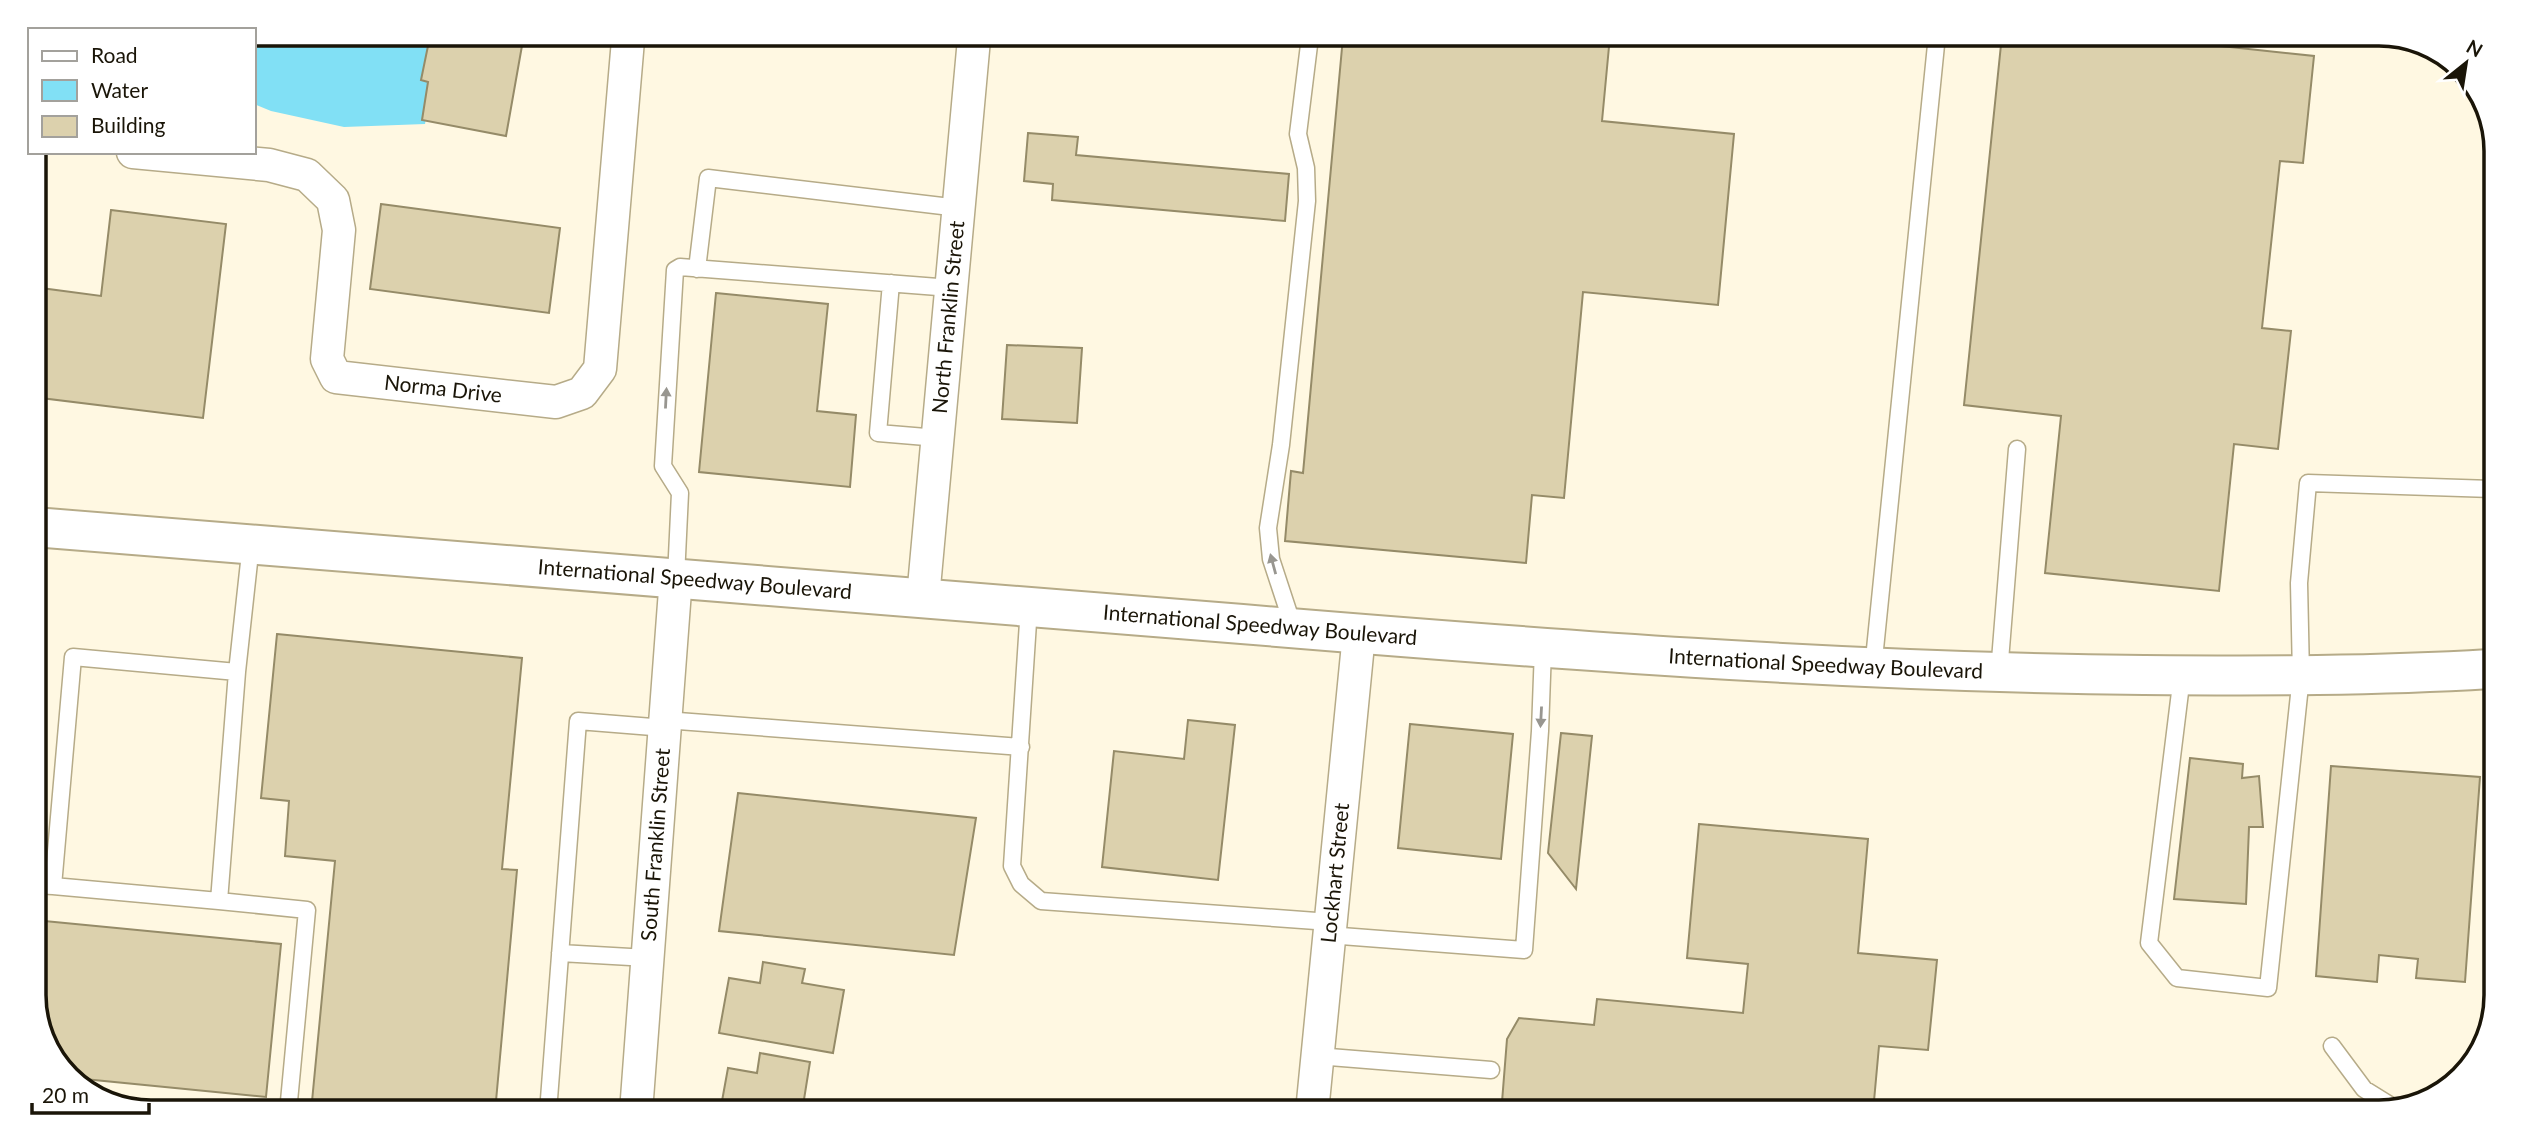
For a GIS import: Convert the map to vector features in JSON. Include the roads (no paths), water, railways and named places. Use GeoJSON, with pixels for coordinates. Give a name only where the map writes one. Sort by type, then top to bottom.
{"type":"FeatureCollection","features":[{"type":"Feature","properties":{"kind":"main road","name":"International Speedway Boulevard"},"geometry":{"type":"LineString","coordinates":[[46,528],[1544,649],[1873,669],[2182,676],[2397,675],[2484,669]]}},
{"type":"Feature","properties":{"kind":"street","name":"Norma Drive"},"geometry":{"type":"LineString","coordinates":[[154,154],[270,165],[307,174],[333,200],[339,230],[327,359],[336,377],[556,402],[582,394],[600,369],[628,45]]}},
{"type":"Feature","properties":{"kind":"street","name":"North Franklin Street"},"geometry":{"type":"LineString","coordinates":[[923,597],[973,45]]}},
{"type":"Feature","properties":{"kind":"street","name":"South Franklin Street"},"geometry":{"type":"LineString","coordinates":[[637,1100],[676,578]]}},
{"type":"Feature","properties":{"kind":"street","name":"Lockhart Street"},"geometry":{"type":"LineString","coordinates":[[1313,1100],[1359,634]]}},
{"type":"Feature","properties":{"kind":"lane"},"geometry":{"type":"LineString","coordinates":[[1294,628],[1271,559],[1268,528],[1281,445],[1307,201],[1306,168],[1298,134],[1309,45]]}},
{"type":"Feature","properties":{"kind":"lane"},"geometry":{"type":"LineString","coordinates":[[1873,669],[1936,45]]}},
{"type":"Feature","properties":{"kind":"lane"},"geometry":{"type":"LineString","coordinates":[[697,269],[708,178],[958,208]]}},
{"type":"Feature","properties":{"kind":"lane"},"geometry":{"type":"LineString","coordinates":[[676,578],[680,493],[663,466],[673,274],[680,267],[951,288]]}},
{"type":"Feature","properties":{"kind":"lane"},"geometry":{"type":"LineString","coordinates":[[891,283],[878,433],[938,438]]}},
{"type":"Feature","properties":{"kind":"lane"},"geometry":{"type":"LineString","coordinates":[[1999,673],[2017,449]]}},
{"type":"Feature","properties":{"kind":"lane"},"geometry":{"type":"LineString","coordinates":[[2182,676],[2149,943],[2177,978],[2268,988],[2301,676],[2299,583],[2308,482],[2483,489]]}},
{"type":"Feature","properties":{"kind":"lane"},"geometry":{"type":"LineString","coordinates":[[219,901],[237,672],[251,544]]}},
{"type":"Feature","properties":{"kind":"lane"},"geometry":{"type":"LineString","coordinates":[[1029,607],[1012,866],[1021,884],[1041,901],[1524,950],[1544,649]]}},
{"type":"Feature","properties":{"kind":"lane"},"geometry":{"type":"LineString","coordinates":[[53,886],[73,657],[237,672]]}},
{"type":"Feature","properties":{"kind":"lane"},"geometry":{"type":"LineString","coordinates":[[549,1100],[578,721],[665,724],[1021,747]]}},
{"type":"Feature","properties":{"kind":"lane"},"geometry":{"type":"LineString","coordinates":[[46,886],[307,910],[289,1100]]}},
{"type":"Feature","properties":{"kind":"lane"},"geometry":{"type":"LineString","coordinates":[[560,953],[648,958]]}},
{"type":"Feature","properties":{"kind":"lane"},"geometry":{"type":"LineString","coordinates":[[2332,1046],[2364,1089],[2381,1100]]}},
{"type":"Feature","properties":{"kind":"lane"},"geometry":{"type":"LineString","coordinates":[[1317,1056],[1491,1070]]}},
{"type":"Feature","properties":{"kind":"water"},"geometry":{"type":"Polygon","coordinates":[[[256,45],[437,45],[425,124],[344,127],[271,111],[256,105],[256,45]]]}}]}
